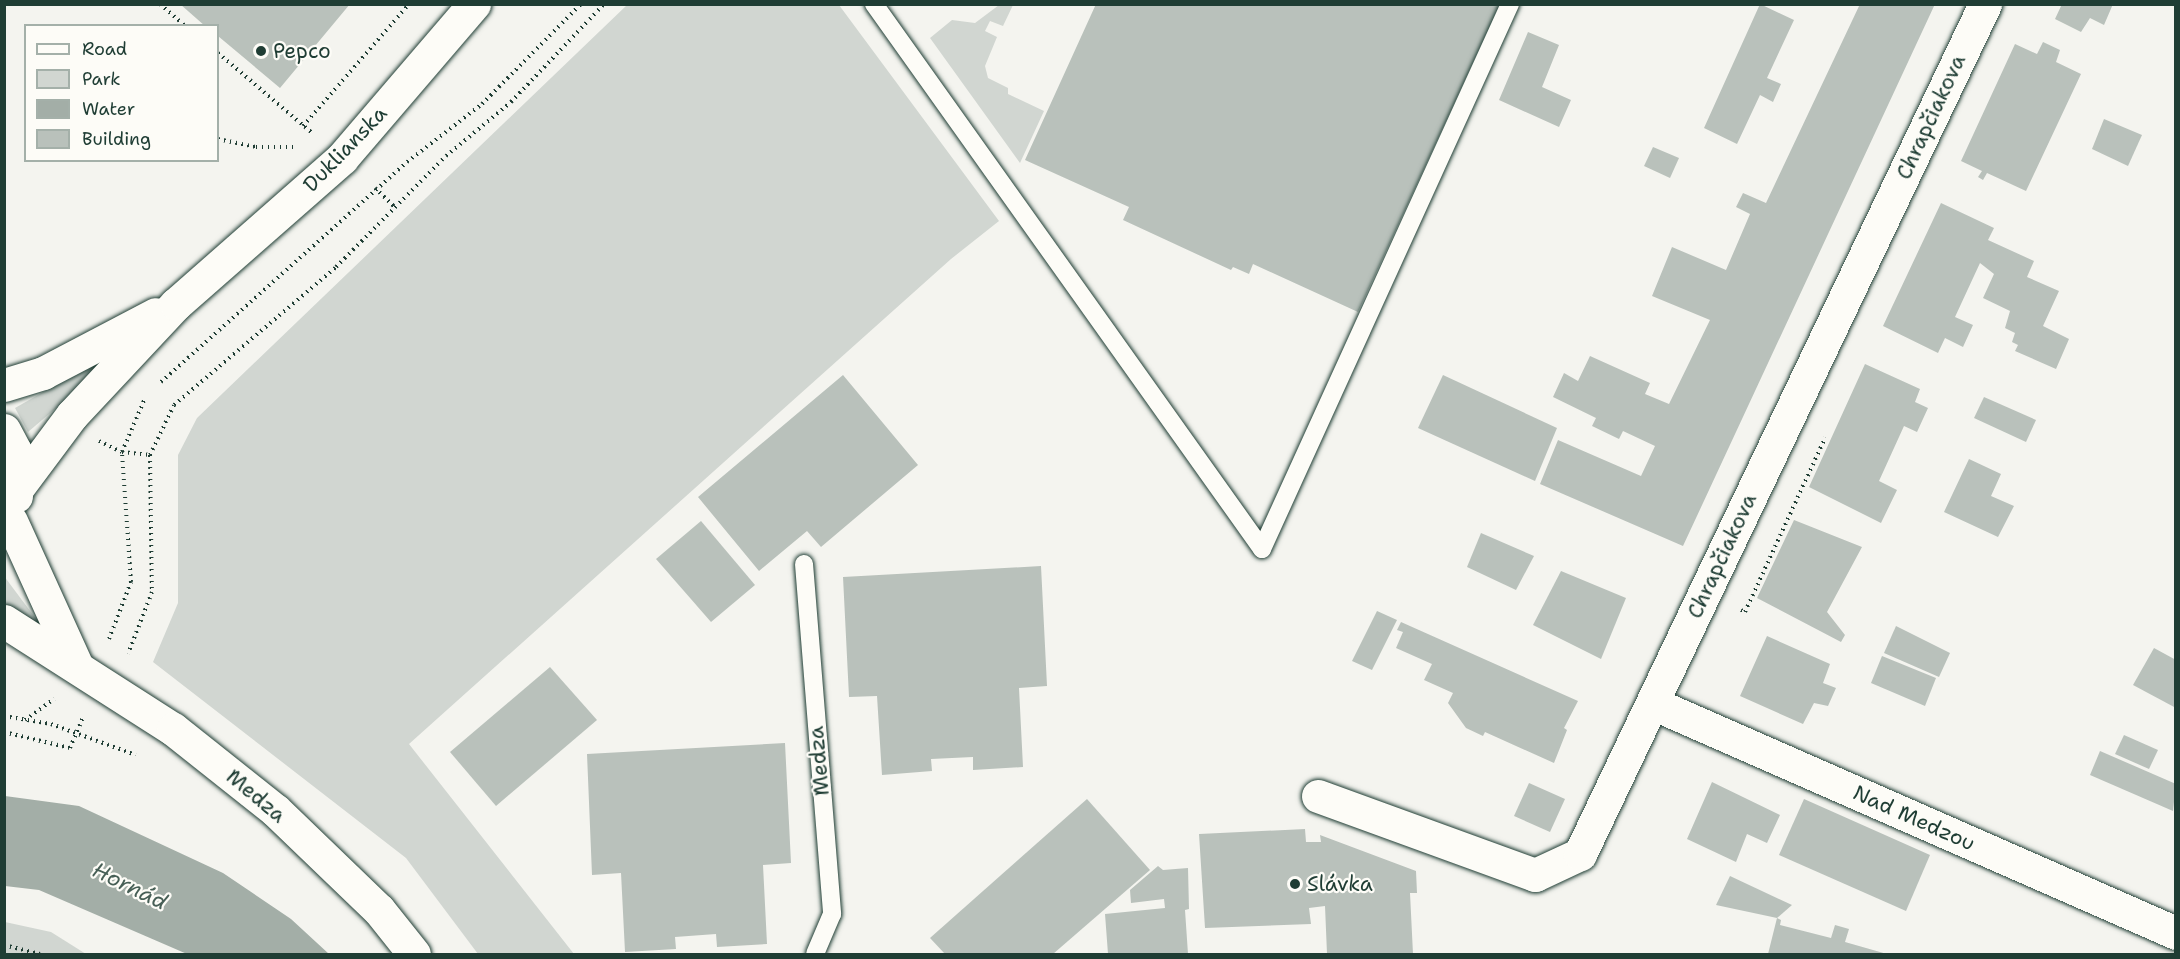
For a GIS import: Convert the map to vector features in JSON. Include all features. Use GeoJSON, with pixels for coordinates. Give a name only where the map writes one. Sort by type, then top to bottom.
{"type":"FeatureCollection","features":[{"type":"Feature","properties":{"kind":"street","name":"Duklianska"},"geometry":{"type":"LineString","coordinates":[[177,304],[342,158],[474,4]]}},
{"type":"Feature","properties":{"kind":"street","name":"Chrapčiakova"},"geometry":{"type":"LineString","coordinates":[[1318,796],[1535,875],[1580,854],[1985,4]]}},
{"type":"Feature","properties":{"kind":"street"},"geometry":{"type":"LineString","coordinates":[[4,385],[43,373],[177,304]]}},
{"type":"Feature","properties":{"kind":"street"},"geometry":{"type":"LineString","coordinates":[[88,672],[8,526],[19,486],[72,415],[177,304]]}},
{"type":"Feature","properties":{"kind":"street"},"geometry":{"type":"LineString","coordinates":[[4,430],[15,451],[19,486]]}},
{"type":"Feature","properties":{"kind":"street","name":"Medza"},"geometry":{"type":"LineString","coordinates":[[4,621],[88,672],[173,729],[275,810],[379,910],[414,954]]}},
{"type":"Feature","properties":{"kind":"street","name":"Nad Medzou"},"geometry":{"type":"LineString","coordinates":[[1652,703],[2175,933]]}},
{"type":"Feature","properties":{"kind":"lane"},"geometry":{"type":"LineString","coordinates":[[874,4],[1262,549],[1510,4]]}},
{"type":"Feature","properties":{"kind":"lane","name":"Medza"},"geometry":{"type":"LineString","coordinates":[[804,564],[832,914],[815,954]]}},
{"type":"Feature","properties":{"kind":"path"},"geometry":{"type":"LineString","coordinates":[[160,4],[183,24]]}},
{"type":"Feature","properties":{"kind":"path"},"geometry":{"type":"LineString","coordinates":[[303,126],[409,4]]}},
{"type":"Feature","properties":{"kind":"path"},"geometry":{"type":"LineString","coordinates":[[155,387],[376,190],[482,104],[581,4]]}},
{"type":"Feature","properties":{"kind":"path"},"geometry":{"type":"LineString","coordinates":[[25,720],[88,672],[129,653],[152,592],[150,454],[174,405],[336,267],[446,156],[511,102],[604,4]]}},
{"type":"Feature","properties":{"kind":"path"},"geometry":{"type":"LineString","coordinates":[[219,54],[396,207]]}},
{"type":"Feature","properties":{"kind":"path"},"geometry":{"type":"LineString","coordinates":[[4,732],[70,748],[76,733],[88,672],[107,645],[131,582],[122,452],[146,395]]}},
{"type":"Feature","properties":{"kind":"path"},"geometry":{"type":"LineString","coordinates":[[94,439],[122,452],[150,454]]}},
{"type":"Feature","properties":{"kind":"path"},"geometry":{"type":"LineString","coordinates":[[4,716],[76,733],[142,757]]}},
{"type":"Feature","properties":{"kind":"path"},"geometry":{"type":"LineString","coordinates":[[4,945],[40,954]]}},
{"type":"Feature","properties":{"kind":"green space"},"geometry":{"type":"Polygon","coordinates":[[[627,5],[839,5],[999,221],[951,259],[409,744],[574,954],[478,954],[406,858],[153,662],[178,603],[178,455],[197,418],[627,5]]]}},
{"type":"Feature","properties":{"kind":"green space"},"geometry":{"type":"Polygon","coordinates":[[[999,5],[1013,5],[1003,26],[990,21],[985,31],[997,37],[985,66],[988,78],[1008,88],[1008,94],[1044,111],[1020,163],[930,38],[952,20],[975,23],[999,5]]]}},
{"type":"Feature","properties":{"kind":"green space"},"geometry":{"type":"Polygon","coordinates":[[[105,357],[110,362],[28,432],[15,408],[105,357]]]}},
{"type":"Feature","properties":{"kind":"green space"},"geometry":{"type":"Polygon","coordinates":[[[4,576],[42,627],[36,632],[5,603],[4,576]]]}},
{"type":"Feature","properties":{"kind":"green space"},"geometry":{"type":"Polygon","coordinates":[[[5,922],[51,932],[86,954],[5,954],[5,922]]]}},
{"type":"Feature","properties":{"kind":"water","name":"Hornád"},"geometry":{"type":"Polygon","coordinates":[[[5,796],[79,806],[223,873],[291,919],[329,954],[187,954],[39,890],[5,886],[5,796]]]}},
{"type":"Feature","properties":{"kind":"building"},"geometry":{"type":"Polygon","coordinates":[[[180,4],[350,4],[280,88],[219,37],[219,24],[203,24],[180,4]]]}},
{"type":"Feature","properties":{"kind":"building"},"geometry":{"type":"Polygon","coordinates":[[[1096,4],[1500,4],[1358,312],[1253,264],[1249,274],[1233,267],[1231,270],[1123,220],[1129,207],[1025,160],[1096,4]]]}},
{"type":"Feature","properties":{"kind":"building"},"geometry":{"type":"Polygon","coordinates":[[[1760,4],[1794,20],[1767,78],[1781,84],[1773,102],[1760,95],[1737,144],[1704,128],[1760,4]]]}},
{"type":"Feature","properties":{"kind":"building"},"geometry":{"type":"Polygon","coordinates":[[[1860,4],[1935,4],[1683,546],[1540,484],[1558,440],[1641,476],[1655,446],[1623,431],[1619,439],[1592,426],[1596,418],[1553,397],[1564,373],[1578,381],[1590,356],[1650,383],[1645,394],[1669,404],[1710,320],[1652,296],[1672,247],[1726,270],[1750,214],[1736,207],[1743,193],[1766,203],[1860,4]]]}},
{"type":"Feature","properties":{"kind":"building"},"geometry":{"type":"Polygon","coordinates":[[[2062,4],[2113,4],[2104,25],[2090,18],[2081,32],[2055,19],[2062,4]]]}},
{"type":"Feature","properties":{"kind":"building"},"geometry":{"type":"Polygon","coordinates":[[[1528,32],[1559,45],[1542,87],[1571,100],[1559,127],[1499,100],[1528,32]]]}},
{"type":"Feature","properties":{"kind":"building"},"geometry":{"type":"Polygon","coordinates":[[[2043,42],[2060,50],[2056,62],[2081,74],[2026,191],[1987,173],[1983,180],[1978,177],[1982,171],[1961,161],[2015,44],[2037,54],[2043,42]]]}},
{"type":"Feature","properties":{"kind":"building"},"geometry":{"type":"Polygon","coordinates":[[[2104,119],[2142,135],[2128,166],[2092,149],[2104,119]]]}},
{"type":"Feature","properties":{"kind":"building"},"geometry":{"type":"Polygon","coordinates":[[[1653,147],[1679,158],[1670,178],[1644,166],[1653,147]]]}},
{"type":"Feature","properties":{"kind":"building"},"geometry":{"type":"Polygon","coordinates":[[[1941,203],[1994,228],[1988,240],[2034,261],[2027,277],[2059,291],[2043,326],[2069,339],[2056,369],[2015,351],[2018,345],[2012,342],[2015,333],[2005,328],[2010,311],[1983,298],[1994,274],[1980,263],[1955,317],[1973,325],[1963,347],[1945,338],[1938,353],[1883,326],[1941,203]]]}},
{"type":"Feature","properties":{"kind":"building"},"geometry":{"type":"Polygon","coordinates":[[[1865,364],[1920,389],[1915,402],[1928,408],[1917,432],[1904,426],[1879,481],[1897,490],[1881,523],[1809,487],[1865,364]]]}},
{"type":"Feature","properties":{"kind":"building"},"geometry":{"type":"Polygon","coordinates":[[[843,375],[918,465],[821,547],[807,531],[759,571],[698,497],[843,375]]]}},
{"type":"Feature","properties":{"kind":"building"},"geometry":{"type":"Polygon","coordinates":[[[1443,375],[1557,428],[1535,481],[1418,428],[1443,375]]]}},
{"type":"Feature","properties":{"kind":"building"},"geometry":{"type":"Polygon","coordinates":[[[1984,397],[2036,420],[2026,442],[1974,418],[1984,397]]]}},
{"type":"Feature","properties":{"kind":"building"},"geometry":{"type":"Polygon","coordinates":[[[1969,459],[2001,474],[1991,496],[2014,506],[1998,537],[1944,512],[1969,459]]]}},
{"type":"Feature","properties":{"kind":"building"},"geometry":{"type":"Polygon","coordinates":[[[1794,520],[1862,547],[1827,612],[1845,635],[1841,642],[1757,598],[1794,520]]]}},
{"type":"Feature","properties":{"kind":"building"},"geometry":{"type":"Polygon","coordinates":[[[701,521],[755,585],[711,622],[656,559],[701,521]]]}},
{"type":"Feature","properties":{"kind":"building"},"geometry":{"type":"Polygon","coordinates":[[[1481,533],[1534,556],[1516,590],[1467,567],[1481,533]]]}},
{"type":"Feature","properties":{"kind":"building"},"geometry":{"type":"Polygon","coordinates":[[[1041,566],[1047,686],[1019,688],[1023,767],[973,770],[973,757],[931,759],[932,771],[882,775],[877,696],[849,697],[843,577],[1041,566]]]}},
{"type":"Feature","properties":{"kind":"building"},"geometry":{"type":"Polygon","coordinates":[[[1561,571],[1626,598],[1601,659],[1533,625],[1561,571]]]}},
{"type":"Feature","properties":{"kind":"building"},"geometry":{"type":"Polygon","coordinates":[[[1377,611],[1397,620],[1372,670],[1352,661],[1377,611]]]}},
{"type":"Feature","properties":{"kind":"building"},"geometry":{"type":"Polygon","coordinates":[[[1401,622],[1578,701],[1564,728],[1567,730],[1554,763],[1485,732],[1483,736],[1466,728],[1448,703],[1453,693],[1424,680],[1432,664],[1396,648],[1403,632],[1397,630],[1401,622]]]}},
{"type":"Feature","properties":{"kind":"building"},"geometry":{"type":"Polygon","coordinates":[[[1896,626],[1950,653],[1939,677],[1884,653],[1896,626]]]}},
{"type":"Feature","properties":{"kind":"building"},"geometry":{"type":"Polygon","coordinates":[[[1767,636],[1830,664],[1823,683],[1836,688],[1828,706],[1814,703],[1803,724],[1740,696],[1767,636]]]}},
{"type":"Feature","properties":{"kind":"building"},"geometry":{"type":"Polygon","coordinates":[[[2154,648],[2176,660],[2176,708],[2133,685],[2154,648]]]}},
{"type":"Feature","properties":{"kind":"building"},"geometry":{"type":"Polygon","coordinates":[[[1882,656],[1936,678],[1925,706],[1871,683],[1882,656]]]}},
{"type":"Feature","properties":{"kind":"building"},"geometry":{"type":"Polygon","coordinates":[[[550,667],[597,720],[496,806],[450,752],[550,667]]]}},
{"type":"Feature","properties":{"kind":"building"},"geometry":{"type":"Polygon","coordinates":[[[2124,735],[2158,750],[2149,769],[2115,754],[2124,735]]]}},
{"type":"Feature","properties":{"kind":"building"},"geometry":{"type":"Polygon","coordinates":[[[785,743],[791,863],[763,865],[767,944],[717,947],[716,934],[675,937],[676,949],[625,952],[621,873],[592,875],[587,754],[785,743]]]}},
{"type":"Feature","properties":{"kind":"building"},"geometry":{"type":"Polygon","coordinates":[[[2100,751],[2176,784],[2173,811],[2090,775],[2100,751]]]}},
{"type":"Feature","properties":{"kind":"building"},"geometry":{"type":"Polygon","coordinates":[[[1712,782],[1780,815],[1767,843],[1747,834],[1736,862],[1687,839],[1712,782]]]}},
{"type":"Feature","properties":{"kind":"building"},"geometry":{"type":"Polygon","coordinates":[[[1529,783],[1565,799],[1550,832],[1514,816],[1529,783]]]}},
{"type":"Feature","properties":{"kind":"building"},"geometry":{"type":"Polygon","coordinates":[[[1087,799],[1150,870],[1053,954],[945,954],[930,938],[1087,799]]]}},
{"type":"Feature","properties":{"kind":"building"},"geometry":{"type":"Polygon","coordinates":[[[1804,799],[1930,855],[1906,911],[1779,855],[1804,799]]]}},
{"type":"Feature","properties":{"kind":"building"},"geometry":{"type":"Polygon","coordinates":[[[1305,829],[1306,842],[1321,842],[1320,835],[1416,871],[1417,893],[1410,893],[1413,954],[1327,954],[1325,906],[1309,908],[1311,924],[1205,928],[1199,834],[1305,829]]]}},
{"type":"Feature","properties":{"kind":"building"},"geometry":{"type":"Polygon","coordinates":[[[1158,866],[1163,870],[1188,868],[1189,909],[1185,910],[1188,954],[1108,954],[1105,914],[1165,908],[1164,899],[1131,903],[1130,890],[1158,866]]]}},
{"type":"Feature","properties":{"kind":"building"},"geometry":{"type":"Polygon","coordinates":[[[1730,876],[1792,905],[1777,918],[1716,905],[1730,876]]]}},
{"type":"Feature","properties":{"kind":"building"},"geometry":{"type":"Polygon","coordinates":[[[1777,918],[1781,920],[1780,925],[1831,938],[1835,925],[1849,929],[1845,942],[1887,954],[1768,954],[1777,918]]]}},
{"type":"Feature","properties":{"kind":"place","name":"Pepco"},"geometry":{"type":"Point","coordinates":[261,51]}},
{"type":"Feature","properties":{"kind":"place","name":"Slávka"},"geometry":{"type":"Point","coordinates":[1295,884]}}]}
